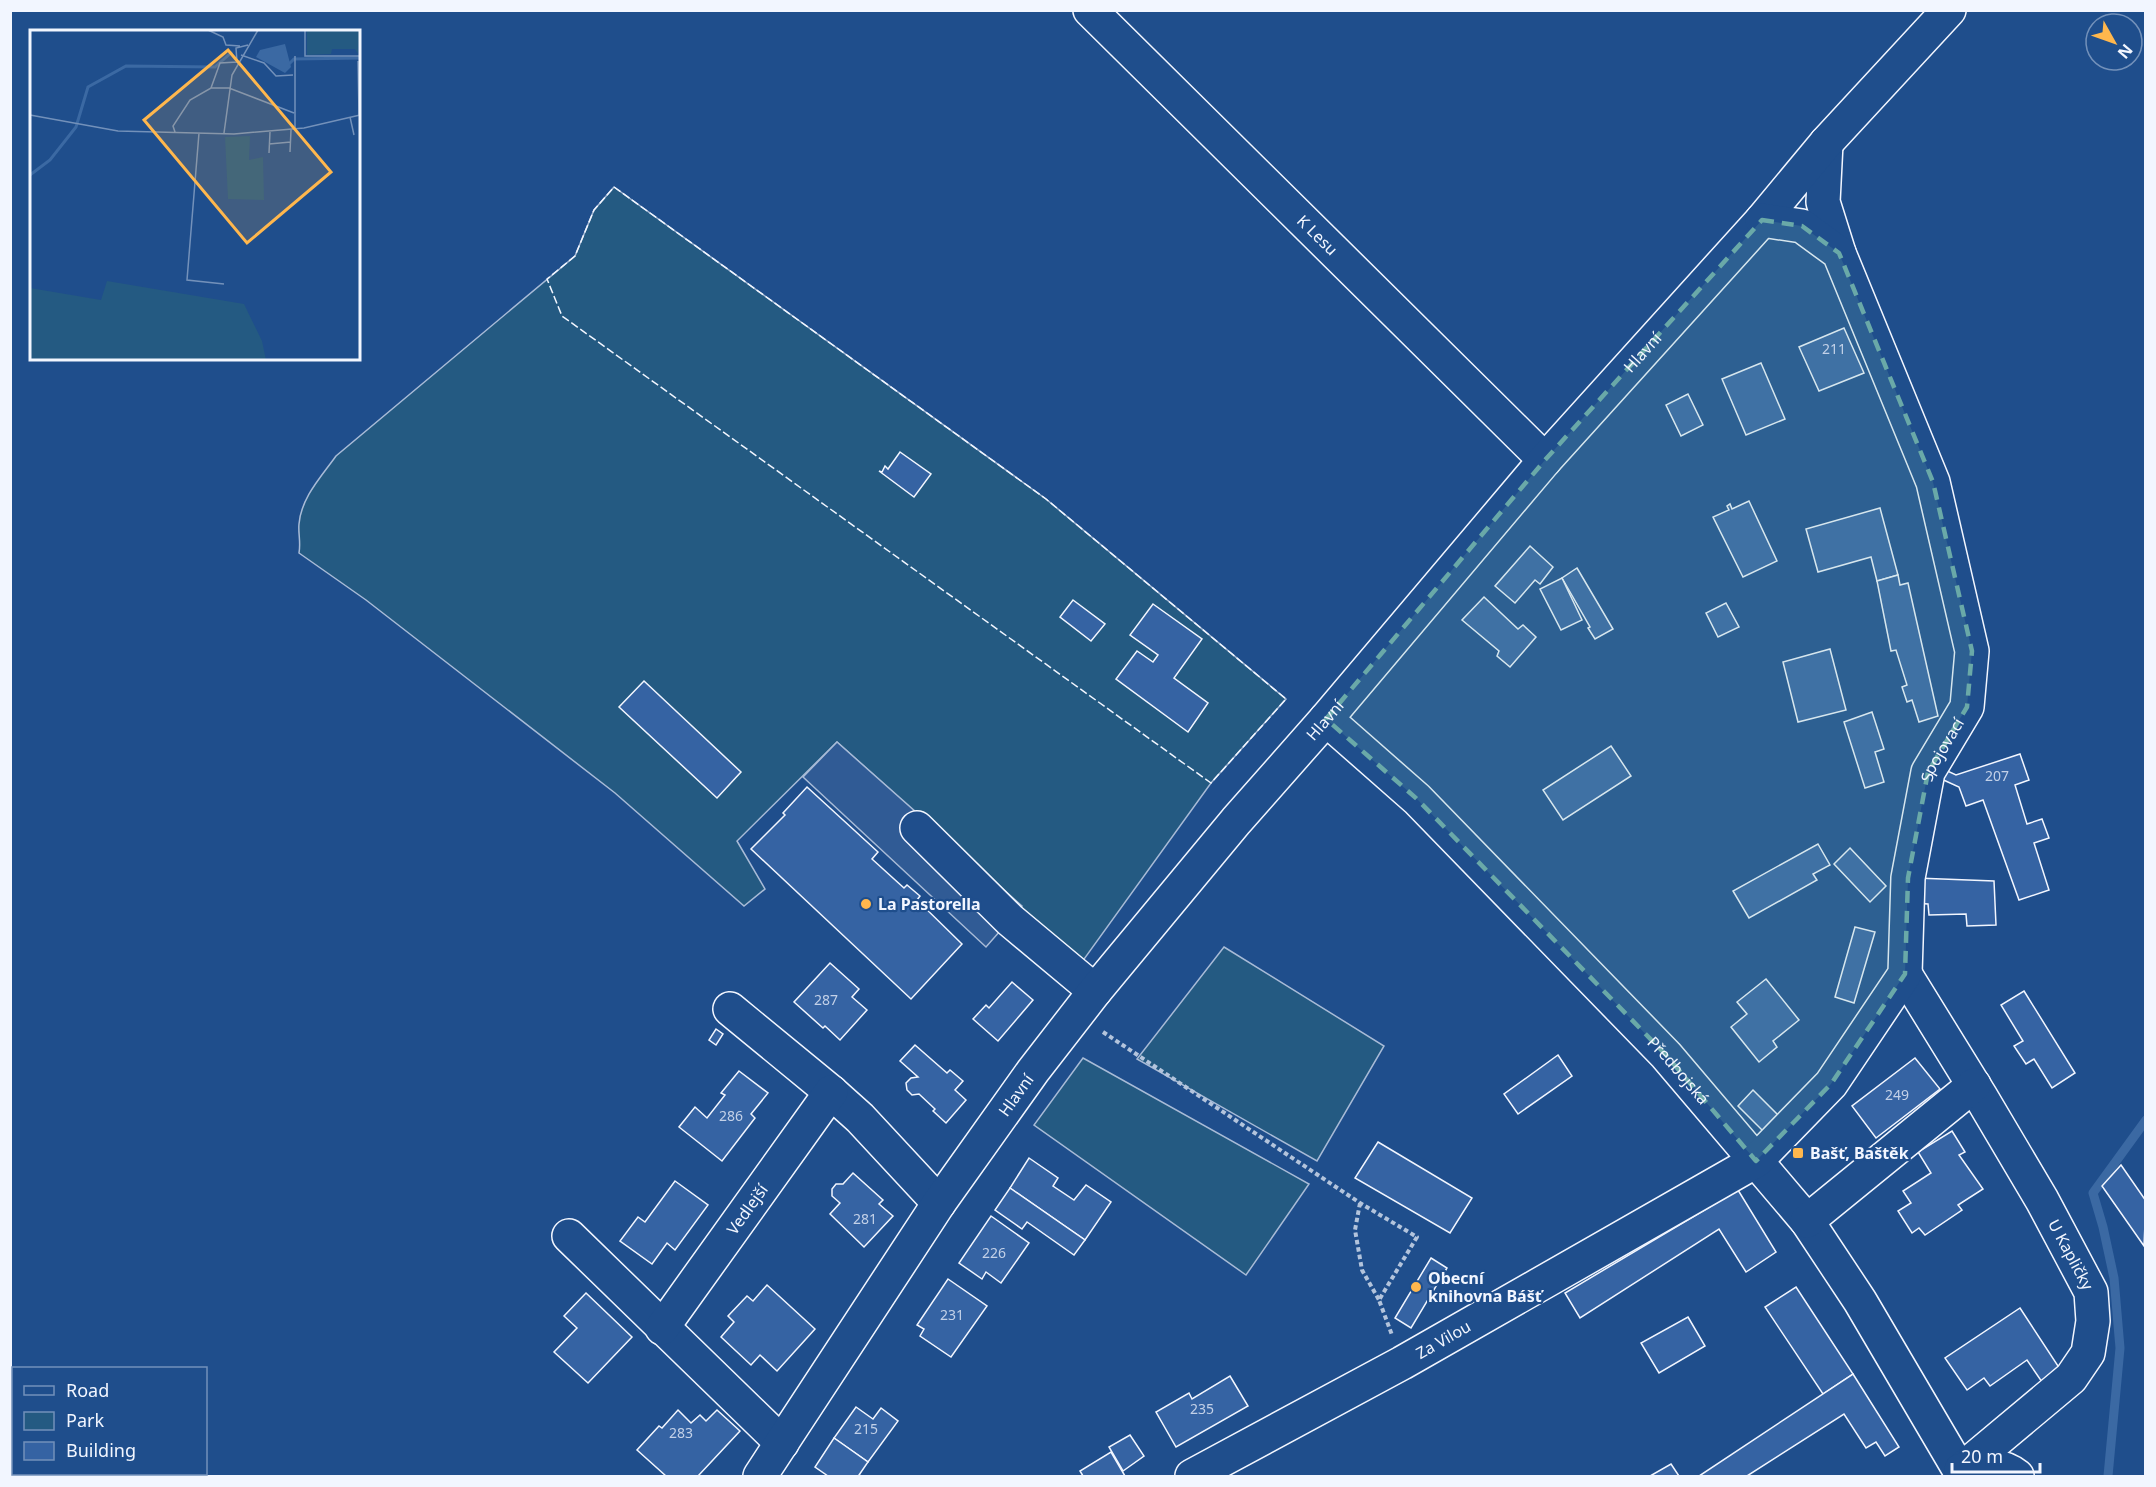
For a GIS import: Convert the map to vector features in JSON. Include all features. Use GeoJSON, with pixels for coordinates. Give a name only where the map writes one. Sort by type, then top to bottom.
{"type":"FeatureCollection","features":[{"type":"Feature","properties":{"kind":"street","name":"K Lesu"},"geometry":{"type":"LineString","coordinates":[[1090,10],[1545,460]]}},
{"type":"Feature","properties":{"kind":"street","name":"Hlavní"},"geometry":{"type":"LineString","coordinates":[[760,1476],[939,1203],[1033,1071],[1086,1003],[1236,820],[1326,719],[1545,460],[1762,220],[1826,143],[1949,10]]}},
{"type":"Feature","properties":{"kind":"street","name":"Spojovací"},"geometry":{"type":"LineString","coordinates":[[1826,143],[1823,202],[1839,253],[1933,482],[1972,651],[1968,707],[1928,772],[1908,878],[1905,974]]}},
{"type":"Feature","properties":{"kind":"street"},"geometry":{"type":"LineString","coordinates":[[1762,220],[1802,226],[1839,253]]}},
{"type":"Feature","properties":{"kind":"street","name":"Předbojská"},"geometry":{"type":"LineString","coordinates":[[1326,719],[1417,799],[1666,1054],[1808,1221],[1860,1301],[1962,1473]]}},
{"type":"Feature","properties":{"kind":"street"},"geometry":{"type":"LineString","coordinates":[[917,828],[1010,920],[1086,1003]]}},
{"type":"Feature","properties":{"kind":"street"},"geometry":{"type":"LineString","coordinates":[[1756,1161],[1831,1084],[1905,974]]}},
{"type":"Feature","properties":{"kind":"street","name":"U Kapličky"},"geometry":{"type":"LineString","coordinates":[[1905,974],[2042,1200],[2091,1292],[2093,1321],[2088,1353],[2071,1378],[1962,1473]]}},
{"type":"Feature","properties":{"kind":"street"},"geometry":{"type":"LineString","coordinates":[[730,1008],[860,1118],[939,1203]]}},
{"type":"Feature","properties":{"kind":"street"},"geometry":{"type":"LineString","coordinates":[[1808,1221],[1974,1085]]}},
{"type":"Feature","properties":{"kind":"street","name":"Vedlejší"},"geometry":{"type":"LineString","coordinates":[[662,1328],[831,1092]]}},
{"type":"Feature","properties":{"kind":"street","name":"Za Vilou"},"geometry":{"type":"LineString","coordinates":[[1192,1476],[1402,1363],[1756,1161]]}},
{"type":"Feature","properties":{"kind":"street"},"geometry":{"type":"LineString","coordinates":[[569,1236],[782,1443]]}},
{"type":"Feature","properties":{"kind":"street"},"geometry":{"type":"LineString","coordinates":[[1962,1473],[1993,1465],[2017,1476]]}},
{"type":"Feature","properties":{"kind":"path"},"geometry":{"type":"LineString","coordinates":[[1086,1003],[1360,1203],[1417,1237],[1379,1300]]}},
{"type":"Feature","properties":{"kind":"path"},"geometry":{"type":"LineString","coordinates":[[1360,1203],[1355,1230],[1362,1270],[1379,1300],[1402,1363]]}},
{"type":"Feature","properties":{"kind":"highlighted area"},"geometry":{"type":"Polygon","coordinates":[[[1762,220],[1802,226],[1839,253],[1933,482],[1972,651],[1967,707],[1928,772],[1908,878],[1905,974],[1831,1084],[1756,1161],[1666,1055],[1417,799],[1326,719],[1545,460],[1762,220]]]}},
{"type":"Feature","properties":{"kind":"green space"},"geometry":{"type":"Polygon","coordinates":[[[614,187],[1046,499],[1286,699],[1211,783],[1082,962],[837,742],[737,841],[765,889],[744,906],[615,793],[366,600],[299,553],[299,524],[304,505],[336,456],[575,256],[594,210],[614,187]]]}},
{"type":"Feature","properties":{"kind":"green space"},"geometry":{"type":"Polygon","coordinates":[[[1224,947],[1384,1046],[1317,1161],[1137,1059],[1224,947]]]}},
{"type":"Feature","properties":{"kind":"green space"},"geometry":{"type":"Polygon","coordinates":[[[1083,1058],[1309,1184],[1246,1275],[1034,1125],[1083,1058]]]}},
{"type":"Feature","properties":{"kind":"shaded area"},"geometry":{"type":"Polygon","coordinates":[[[837,742],[1022,906],[986,947],[803,777],[837,742]]]}},
{"type":"Feature","properties":{"kind":"building"},"geometry":{"type":"Polygon","coordinates":[[[1844,328],[1864,373],[1819,391],[1799,347],[1844,328]]]}},
{"type":"Feature","properties":{"kind":"building"},"geometry":{"type":"Polygon","coordinates":[[[1761,363],[1785,419],[1746,435],[1722,379],[1761,363]]]}},
{"type":"Feature","properties":{"kind":"building"},"geometry":{"type":"Polygon","coordinates":[[[1688,394],[1703,425],[1681,436],[1666,405],[1688,394]]]}},
{"type":"Feature","properties":{"kind":"building"},"geometry":{"type":"Polygon","coordinates":[[[900,452],[931,474],[914,497],[879,471],[882,472],[885,466],[888,469],[900,452]]]}},
{"type":"Feature","properties":{"kind":"building"},"geometry":{"type":"Polygon","coordinates":[[[1749,501],[1777,561],[1743,577],[1713,517],[1729,510],[1727,506],[1730,504],[1732,509],[1749,501]]]}},
{"type":"Feature","properties":{"kind":"building"},"geometry":{"type":"Polygon","coordinates":[[[1880,508],[1898,575],[1877,581],[1871,557],[1818,572],[1806,529],[1880,508]]]}},
{"type":"Feature","properties":{"kind":"building"},"geometry":{"type":"Polygon","coordinates":[[[1530,546],[1553,567],[1540,584],[1535,580],[1515,603],[1495,586],[1530,546]]]}},
{"type":"Feature","properties":{"kind":"building"},"geometry":{"type":"Polygon","coordinates":[[[1577,568],[1613,629],[1595,639],[1562,578],[1577,568]]]}},
{"type":"Feature","properties":{"kind":"building"},"geometry":{"type":"Polygon","coordinates":[[[1898,575],[1900,585],[1908,583],[1938,716],[1919,722],[1912,700],[1907,702],[1902,687],[1907,685],[1896,650],[1891,651],[1877,581],[1898,575]]]}},
{"type":"Feature","properties":{"kind":"building"},"geometry":{"type":"Polygon","coordinates":[[[1562,578],[1582,620],[1561,630],[1540,589],[1562,578]]]}},
{"type":"Feature","properties":{"kind":"building"},"geometry":{"type":"Polygon","coordinates":[[[1484,597],[1518,629],[1523,625],[1536,637],[1510,667],[1497,656],[1499,651],[1462,620],[1484,597]]]}},
{"type":"Feature","properties":{"kind":"building"},"geometry":{"type":"Polygon","coordinates":[[[1073,600],[1105,624],[1091,641],[1060,617],[1073,600]]]}},
{"type":"Feature","properties":{"kind":"building"},"geometry":{"type":"Polygon","coordinates":[[[1726,603],[1739,627],[1718,637],[1706,613],[1726,603]]]}},
{"type":"Feature","properties":{"kind":"building"},"geometry":{"type":"Polygon","coordinates":[[[1153,604],[1202,639],[1174,678],[1208,703],[1188,732],[1116,679],[1137,651],[1153,662],[1158,655],[1130,635],[1153,604]]]}},
{"type":"Feature","properties":{"kind":"building"},"geometry":{"type":"Polygon","coordinates":[[[1830,649],[1846,710],[1798,722],[1783,662],[1830,649]]]}},
{"type":"Feature","properties":{"kind":"building"},"geometry":{"type":"Polygon","coordinates":[[[644,681],[741,772],[717,798],[619,707],[644,681]]]}},
{"type":"Feature","properties":{"kind":"building"},"geometry":{"type":"Polygon","coordinates":[[[1872,712],[1884,749],[1875,752],[1884,782],[1865,788],[1844,722],[1872,712]]]}},
{"type":"Feature","properties":{"kind":"building"},"geometry":{"type":"Polygon","coordinates":[[[1611,746],[1631,776],[1563,820],[1543,790],[1611,746]]]}},
{"type":"Feature","properties":{"kind":"building"},"geometry":{"type":"Polygon","coordinates":[[[2020,754],[2029,780],[2015,785],[2027,824],[2042,819],[2049,838],[2034,843],[2049,890],[2019,900],[1983,800],[1966,806],[1959,787],[1937,777],[1941,768],[1956,775],[2020,754]]]}},
{"type":"Feature","properties":{"kind":"building"},"geometry":{"type":"Polygon","coordinates":[[[807,787],[878,852],[872,859],[904,888],[907,885],[920,896],[917,900],[962,944],[911,999],[751,849],[785,815],[783,813],[807,787]]]}},
{"type":"Feature","properties":{"kind":"building"},"geometry":{"type":"Polygon","coordinates":[[[1818,844],[1830,865],[1813,874],[1817,880],[1749,918],[1733,891],[1818,844]]]}},
{"type":"Feature","properties":{"kind":"building"},"geometry":{"type":"Polygon","coordinates":[[[1850,848],[1886,886],[1870,902],[1834,864],[1850,848]]]}},
{"type":"Feature","properties":{"kind":"building"},"geometry":{"type":"Polygon","coordinates":[[[1916,878],[1994,881],[1996,925],[1967,926],[1966,914],[1929,915],[1928,904],[1913,903],[1916,878]]]}},
{"type":"Feature","properties":{"kind":"building"},"geometry":{"type":"Polygon","coordinates":[[[1855,927],[1875,932],[1854,1003],[1835,997],[1855,927]]]}},
{"type":"Feature","properties":{"kind":"building"},"geometry":{"type":"Polygon","coordinates":[[[830,963],[859,989],[852,997],[867,1010],[840,1040],[794,1002],[830,963]]]}},
{"type":"Feature","properties":{"kind":"building"},"geometry":{"type":"Polygon","coordinates":[[[1766,979],[1799,1020],[1773,1041],[1777,1047],[1759,1062],[1731,1027],[1747,1014],[1737,1002],[1766,979]]]}},
{"type":"Feature","properties":{"kind":"building"},"geometry":{"type":"Polygon","coordinates":[[[1012,982],[1033,1000],[998,1041],[973,1019],[986,1005],[989,1008],[1012,982]]]}},
{"type":"Feature","properties":{"kind":"building"},"geometry":{"type":"Polygon","coordinates":[[[2024,991],[2075,1073],[2052,1088],[2034,1059],[2026,1064],[2014,1046],[2023,1041],[2001,1005],[2024,991]]]}},
{"type":"Feature","properties":{"kind":"building"},"geometry":{"type":"Polygon","coordinates":[[[716,1029],[723,1034],[716,1045],[709,1040],[716,1029]]]}},
{"type":"Feature","properties":{"kind":"building"},"geometry":{"type":"Polygon","coordinates":[[[915,1045],[947,1073],[950,1070],[963,1081],[955,1090],[966,1100],[946,1123],[919,1094],[912,1095],[907,1090],[906,1083],[911,1078],[918,1077],[900,1061],[915,1045]]]}},
{"type":"Feature","properties":{"kind":"building"},"geometry":{"type":"Polygon","coordinates":[[[1558,1055],[1572,1076],[1518,1114],[1504,1094],[1558,1055]]]}},
{"type":"Feature","properties":{"kind":"building"},"geometry":{"type":"Polygon","coordinates":[[[1915,1058],[1940,1089],[1876,1138],[1852,1106],[1915,1058]]]}},
{"type":"Feature","properties":{"kind":"building"},"geometry":{"type":"Polygon","coordinates":[[[739,1071],[768,1093],[751,1114],[755,1118],[722,1161],[679,1127],[695,1107],[707,1118],[725,1095],[721,1093],[739,1071]]]}},
{"type":"Feature","properties":{"kind":"building"},"geometry":{"type":"Polygon","coordinates":[[[1753,1090],[1778,1115],[1763,1131],[1738,1106],[1753,1090]]]}},
{"type":"Feature","properties":{"kind":"building"},"geometry":{"type":"Polygon","coordinates":[[[1952,1131],[1965,1152],[1959,1155],[1983,1189],[1958,1205],[1962,1210],[1925,1235],[1919,1228],[1912,1233],[1898,1211],[1911,1203],[1903,1191],[1931,1173],[1918,1152],[1952,1131]]]}},
{"type":"Feature","properties":{"kind":"building"},"geometry":{"type":"Polygon","coordinates":[[[1378,1142],[1472,1198],[1450,1233],[1355,1178],[1378,1142]]]}},
{"type":"Feature","properties":{"kind":"building"},"geometry":{"type":"Polygon","coordinates":[[[1029,1158],[1058,1178],[1053,1186],[1074,1200],[1086,1185],[1111,1202],[1085,1240],[1010,1188],[1029,1158]]]}},
{"type":"Feature","properties":{"kind":"building"},"geometry":{"type":"Polygon","coordinates":[[[2121,1165],[2146,1201],[2144,1246],[2102,1186],[2121,1165]]]}},
{"type":"Feature","properties":{"kind":"building"},"geometry":{"type":"Polygon","coordinates":[[[853,1173],[883,1200],[879,1204],[893,1216],[864,1247],[830,1214],[840,1203],[832,1196],[832,1189],[836,1184],[843,1184],[853,1173]]]}},
{"type":"Feature","properties":{"kind":"building"},"geometry":{"type":"Polygon","coordinates":[[[675,1181],[708,1205],[675,1250],[667,1243],[652,1264],[620,1241],[638,1217],[645,1222],[675,1181]]]}},
{"type":"Feature","properties":{"kind":"building"},"geometry":{"type":"Polygon","coordinates":[[[1010,1188],[1085,1240],[1074,1255],[1027,1222],[1022,1229],[995,1210],[1010,1188]]]}},
{"type":"Feature","properties":{"kind":"building"},"geometry":{"type":"Polygon","coordinates":[[[1738,1190],[1776,1252],[1746,1272],[1719,1229],[1580,1318],[1565,1293],[1738,1190]]]}},
{"type":"Feature","properties":{"kind":"building"},"geometry":{"type":"Polygon","coordinates":[[[991,1216],[1029,1243],[1001,1283],[986,1272],[982,1279],[959,1263],[991,1216]]]}},
{"type":"Feature","properties":{"kind":"building"},"geometry":{"type":"Polygon","coordinates":[[[1431,1258],[1447,1268],[1411,1328],[1395,1318],[1431,1258]]]}},
{"type":"Feature","properties":{"kind":"building"},"geometry":{"type":"Polygon","coordinates":[[[948,1279],[987,1306],[951,1357],[920,1336],[924,1329],[917,1325],[948,1279]]]}},
{"type":"Feature","properties":{"kind":"building"},"geometry":{"type":"Polygon","coordinates":[[[767,1285],[815,1329],[777,1371],[760,1355],[751,1365],[721,1337],[734,1322],[728,1316],[747,1296],[753,1301],[767,1285]]]}},
{"type":"Feature","properties":{"kind":"building"},"geometry":{"type":"Polygon","coordinates":[[[1796,1287],[1853,1374],[1823,1394],[1765,1307],[1796,1287]]]}},
{"type":"Feature","properties":{"kind":"building"},"geometry":{"type":"Polygon","coordinates":[[[586,1293],[632,1337],[588,1383],[554,1352],[577,1328],[564,1316],[586,1293]]]}},
{"type":"Feature","properties":{"kind":"building"},"geometry":{"type":"Polygon","coordinates":[[[2020,1308],[2060,1369],[2042,1382],[2027,1360],[1990,1386],[1984,1378],[1967,1390],[1945,1358],[2020,1308]]]}},
{"type":"Feature","properties":{"kind":"building"},"geometry":{"type":"Polygon","coordinates":[[[1688,1317],[1705,1346],[1659,1373],[1641,1343],[1688,1317]]]}},
{"type":"Feature","properties":{"kind":"building"},"geometry":{"type":"Polygon","coordinates":[[[1853,1374],[1899,1447],[1885,1456],[1876,1442],[1866,1448],[1844,1414],[1747,1476],[1699,1476],[1853,1374]]]}},
{"type":"Feature","properties":{"kind":"building"},"geometry":{"type":"Polygon","coordinates":[[[1230,1376],[1248,1406],[1176,1447],[1156,1412],[1189,1393],[1192,1399],[1230,1376]]]}},
{"type":"Feature","properties":{"kind":"building"},"geometry":{"type":"Polygon","coordinates":[[[856,1407],[873,1419],[881,1408],[898,1421],[868,1462],[834,1438],[856,1407]]]}},
{"type":"Feature","properties":{"kind":"building"},"geometry":{"type":"Polygon","coordinates":[[[678,1410],[691,1423],[700,1415],[706,1421],[717,1410],[740,1431],[698,1476],[666,1476],[637,1450],[659,1426],[662,1428],[678,1410]]]}},
{"type":"Feature","properties":{"kind":"building"},"geometry":{"type":"Polygon","coordinates":[[[1130,1435],[1144,1456],[1123,1471],[1109,1447],[1130,1435]]]}},
{"type":"Feature","properties":{"kind":"building"},"geometry":{"type":"Polygon","coordinates":[[[834,1438],[868,1462],[859,1475],[861,1476],[828,1476],[815,1467],[834,1438]]]}},
{"type":"Feature","properties":{"kind":"building"},"geometry":{"type":"Polygon","coordinates":[[[1111,1452],[1125,1476],[1083,1476],[1080,1471],[1111,1452]]]}},
{"type":"Feature","properties":{"kind":"building"},"geometry":{"type":"Polygon","coordinates":[[[1671,1464],[1679,1476],[1650,1476],[1671,1464]]]}},
{"type":"Feature","properties":{"kind":"waterway"},"geometry":{"type":"LineString","coordinates":[[2108,1476],[2120,1348],[2114,1278],[2093,1193],[2146,1120]]}},
{"type":"Feature","properties":{"kind":"fence"},"geometry":{"type":"LineString","coordinates":[[614,187],[1046,499],[1286,699],[1211,783],[562,316],[547,279],[575,256],[594,210],[614,187]]}},
{"type":"Feature","properties":{"kind":"place","name":"La Pastorella"},"geometry":{"type":"Point","coordinates":[866,904]}},
{"type":"Feature","properties":{"kind":"place","name":"Bašť, Baštěk"},"geometry":{"type":"Point","coordinates":[1798,1153]}},
{"type":"Feature","properties":{"kind":"place","name":"Obecní knihovna Bášť"},"geometry":{"type":"Point","coordinates":[1416,1287]}}]}
